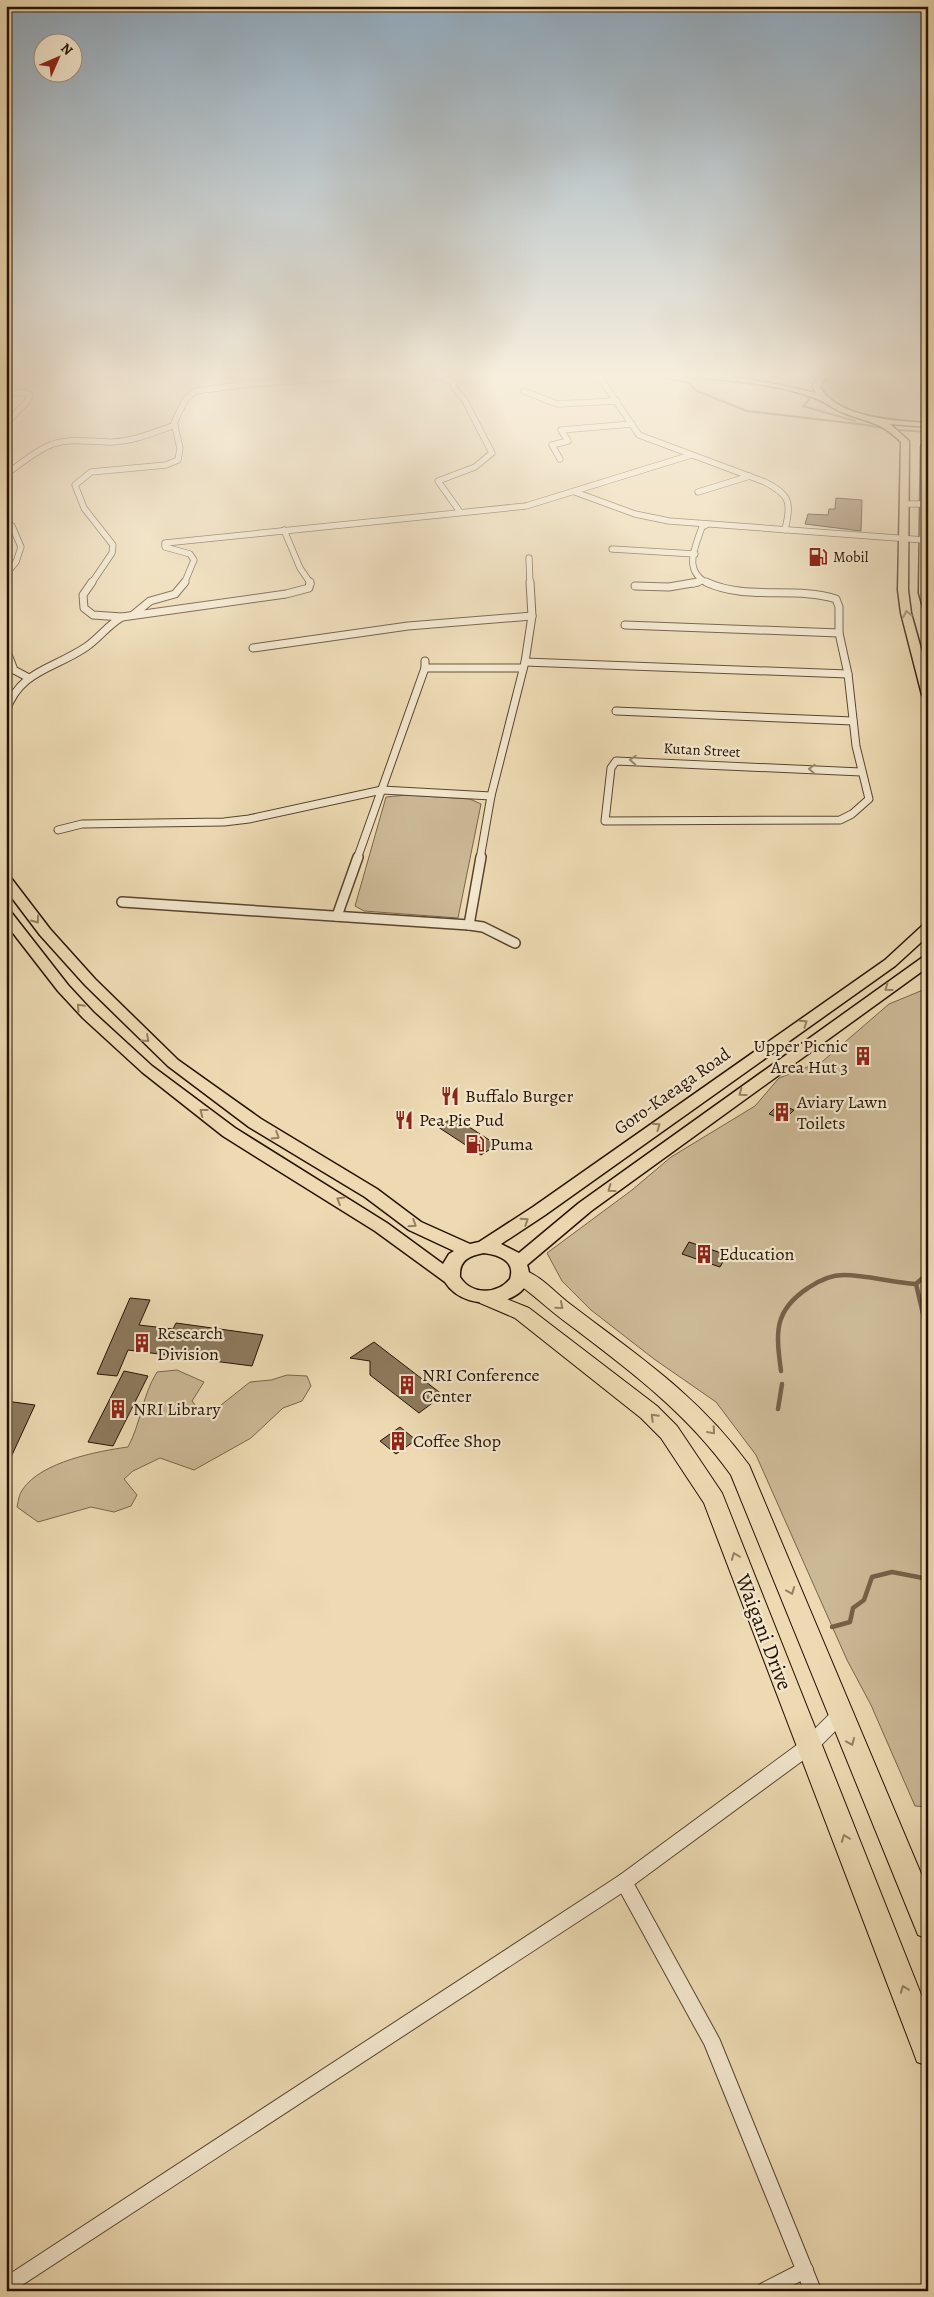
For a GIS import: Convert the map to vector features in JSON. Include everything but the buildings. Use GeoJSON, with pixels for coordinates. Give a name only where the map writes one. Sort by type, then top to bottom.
{"type":"FeatureCollection","features":[{"type":"Feature","properties":{"kind":"highway"},"geometry":{"type":"LineString","coordinates":[[520,1270],[561,1308],[679,1398],[713,1432],[729,1452],[755,1502],[840,1715],[928,1925]]}},
{"type":"Feature","properties":{"kind":"highway","name":"Waigani Drive"},"geometry":{"type":"LineString","coordinates":[[487,1298],[522,1313],[649,1412],[669,1432],[714,1500],[928,2051]]}},
{"type":"Feature","properties":{"kind":"main road"},"geometry":{"type":"LineString","coordinates":[[904,479],[903,539],[906,613],[928,695]]}},
{"type":"Feature","properties":{"kind":"main road"},"geometry":{"type":"LineString","coordinates":[[925,479],[924,593],[928,607]]}},
{"type":"Feature","properties":{"kind":"main road"},"geometry":{"type":"LineString","coordinates":[[6,881],[45,932],[90,982],[173,1063],[255,1123],[371,1194],[415,1226],[476,1249],[504,1252],[520,1270]]}},
{"type":"Feature","properties":{"kind":"main road"},"geometry":{"type":"LineString","coordinates":[[6,915],[63,988],[88,1015],[147,1068],[229,1132],[381,1226],[449,1277],[459,1290],[477,1297],[487,1298],[499,1296],[510,1291],[518,1284],[520,1270],[584,1207],[928,960]]}},
{"type":"Feature","properties":{"kind":"main road","name":"Goro-Kaeaga Road"},"geometry":{"type":"LineString","coordinates":[[476,1249],[539,1211],[588,1174],[890,963],[928,928]]}},
{"type":"Feature","properties":{"kind":"main road"},"geometry":{"type":"LineString","coordinates":[[449,1277],[452,1261],[476,1249]]}},
{"type":"Feature","properties":{"kind":"street"},"geometry":{"type":"LineString","coordinates":[[82,479],[75,485],[84,508],[113,545],[112,553],[83,595],[84,608],[93,615],[122,617],[307,590],[312,584],[300,568],[284,530]]}},
{"type":"Feature","properties":{"kind":"street"},"geometry":{"type":"LineString","coordinates":[[440,479],[438,480],[460,512]]}},
{"type":"Feature","properties":{"kind":"street"},"geometry":{"type":"LineString","coordinates":[[133,615],[141,605],[170,597],[180,591],[190,577],[194,560],[190,554],[165,547],[165,543],[526,506],[615,479]]}},
{"type":"Feature","properties":{"kind":"street"},"geometry":{"type":"LineString","coordinates":[[698,492],[740,479]]}},
{"type":"Feature","properties":{"kind":"street"},"geometry":{"type":"LineString","coordinates":[[758,479],[785,492],[790,505],[785,530]]}},
{"type":"Feature","properties":{"kind":"street"},"geometry":{"type":"LineString","coordinates":[[575,492],[635,514],[669,521],[924,540]]}},
{"type":"Feature","properties":{"kind":"street"},"geometry":{"type":"LineString","coordinates":[[904,504],[925,501]]}},
{"type":"Feature","properties":{"kind":"street"},"geometry":{"type":"LineString","coordinates":[[6,521],[12,526],[21,547],[16,562],[6,574]]}},
{"type":"Feature","properties":{"kind":"street"},"geometry":{"type":"LineString","coordinates":[[706,525],[702,527],[692,568],[696,577],[702,581],[731,589],[813,592],[831,596],[838,602],[839,633],[848,674],[861,772]]}},
{"type":"Feature","properties":{"kind":"street"},"geometry":{"type":"LineString","coordinates":[[612,549],[695,554]]}},
{"type":"Feature","properties":{"kind":"street"},"geometry":{"type":"LineString","coordinates":[[468,925],[491,796],[524,665],[532,616],[529,558]]}},
{"type":"Feature","properties":{"kind":"street"},"geometry":{"type":"LineString","coordinates":[[635,586],[674,587],[691,585],[702,581]]}},
{"type":"Feature","properties":{"kind":"street"},"geometry":{"type":"LineString","coordinates":[[253,648],[408,626],[532,616]]}},
{"type":"Feature","properties":{"kind":"street"},"geometry":{"type":"LineString","coordinates":[[6,711],[12,694],[29,678],[86,646],[107,626],[122,617]]}},
{"type":"Feature","properties":{"kind":"street"},"geometry":{"type":"LineString","coordinates":[[625,625],[839,633]]}},
{"type":"Feature","properties":{"kind":"street"},"geometry":{"type":"LineString","coordinates":[[6,649],[14,670],[29,678]]}},
{"type":"Feature","properties":{"kind":"street"},"geometry":{"type":"LineString","coordinates":[[336,916],[425,664],[848,674]]}},
{"type":"Feature","properties":{"kind":"street"},"geometry":{"type":"LineString","coordinates":[[616,711],[854,721]]}},
{"type":"Feature","properties":{"kind":"street","name":"Kutan Street"},"geometry":{"type":"LineString","coordinates":[[616,761],[861,772],[869,799],[852,814],[840,820],[605,821],[611,768],[616,761]]}},
{"type":"Feature","properties":{"kind":"street"},"geometry":{"type":"LineString","coordinates":[[58,830],[82,824],[224,822],[248,819],[382,790],[491,796]]}},
{"type":"Feature","properties":{"kind":"street"},"geometry":{"type":"LineString","coordinates":[[122,902],[468,925],[483,927],[515,943]]}},
{"type":"Feature","properties":{"kind":"street"},"geometry":{"type":"LineString","coordinates":[[6,2286],[624,1882],[809,1746],[840,1715]]}},
{"type":"Feature","properties":{"kind":"street"},"geometry":{"type":"LineString","coordinates":[[624,1882],[712,2042],[813,2291]]}},
{"type":"Feature","properties":{"kind":"street"},"geometry":{"type":"LineString","coordinates":[[764,2291],[804,2270]]}},
{"type":"Feature","properties":{"kind":"shaded area"},"geometry":{"type":"Polygon","coordinates":[[[406,795],[470,799],[481,804],[458,918],[364,911],[355,906],[386,797],[406,795]]]}},
{"type":"Feature","properties":{"kind":"shaded area"},"geometry":{"type":"Polygon","coordinates":[[[928,985],[928,1807],[915,1806],[871,1705],[847,1660],[756,1455],[716,1402],[654,1359],[591,1310],[562,1281],[547,1253],[632,1190],[671,1157],[755,1106],[779,1078],[823,1061],[889,1004],[923,990],[928,985]]]}},
{"type":"Feature","properties":{"kind":"shaded area"},"geometry":{"type":"Polygon","coordinates":[[[177,1370],[204,1382],[192,1401],[199,1410],[216,1409],[250,1382],[271,1380],[287,1375],[307,1376],[311,1386],[302,1401],[283,1408],[251,1438],[194,1470],[160,1458],[133,1471],[124,1479],[137,1495],[131,1506],[114,1512],[91,1507],[38,1522],[17,1507],[23,1489],[31,1480],[43,1472],[71,1459],[101,1451],[128,1447],[136,1429],[148,1390],[157,1372],[177,1370]]]}},
{"type":"Feature","properties":{"kind":"waterway"},"geometry":{"type":"LineString","coordinates":[[916,1284],[928,1273]]}},
{"type":"Feature","properties":{"kind":"waterway"},"geometry":{"type":"LineString","coordinates":[[781,1371],[778,1345],[779,1324],[788,1305],[812,1285],[839,1275],[862,1276],[916,1284]]}},
{"type":"Feature","properties":{"kind":"waterway"},"geometry":{"type":"LineString","coordinates":[[916,1284],[928,1335]]}},
{"type":"Feature","properties":{"kind":"waterway"},"geometry":{"type":"LineString","coordinates":[[778,1409],[782,1384]]}},
{"type":"Feature","properties":{"kind":"waterway"},"geometry":{"type":"LineString","coordinates":[[832,1627],[850,1622],[853,1608],[864,1600],[872,1577],[892,1572],[923,1578],[928,1577]]}},
{"type":"Feature","properties":{"kind":"place","name":"Mobil"},"geometry":{"type":"Point","coordinates":[818,557]}},
{"type":"Feature","properties":{"kind":"place","name":"Upper Picnic Area Hut 3"},"geometry":{"type":"Point","coordinates":[863,1056]}},
{"type":"Feature","properties":{"kind":"place","name":"Buffalo Burger"},"geometry":{"type":"Point","coordinates":[450,1096]}},
{"type":"Feature","properties":{"kind":"place","name":"Aviary Lawn Toilets"},"geometry":{"type":"Point","coordinates":[782,1112]}},
{"type":"Feature","properties":{"kind":"place","name":"Pea Pie Pud"},"geometry":{"type":"Point","coordinates":[404,1120]}},
{"type":"Feature","properties":{"kind":"place","name":"Puma"},"geometry":{"type":"Point","coordinates":[475,1144]}},
{"type":"Feature","properties":{"kind":"place","name":"Education"},"geometry":{"type":"Point","coordinates":[704,1254]}},
{"type":"Feature","properties":{"kind":"place","name":"Research Division"},"geometry":{"type":"Point","coordinates":[142,1343]}},
{"type":"Feature","properties":{"kind":"place","name":"NRI Conference Center"},"geometry":{"type":"Point","coordinates":[407,1385]}},
{"type":"Feature","properties":{"kind":"place","name":"NRI Library"},"geometry":{"type":"Point","coordinates":[118,1409]}},
{"type":"Feature","properties":{"kind":"place","name":"Coffee Shop"},"geometry":{"type":"Point","coordinates":[398,1441]}}]}
